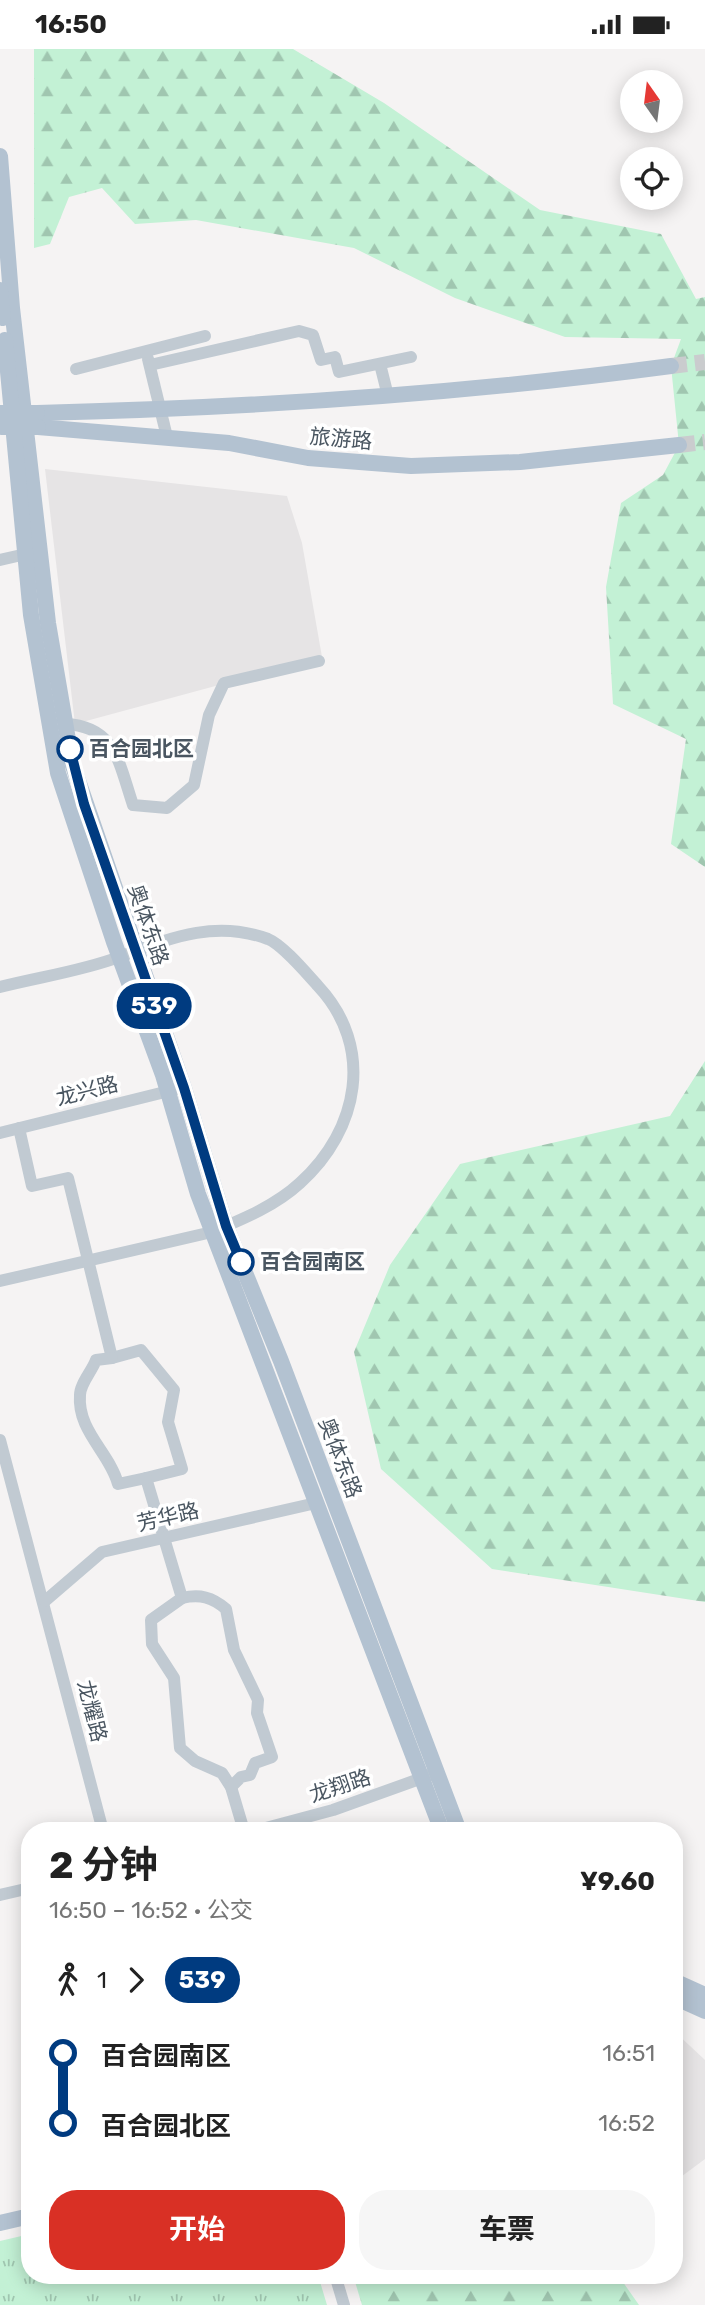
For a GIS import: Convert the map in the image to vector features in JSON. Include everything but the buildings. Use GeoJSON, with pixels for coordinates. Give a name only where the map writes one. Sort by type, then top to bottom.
{"type":"FeatureCollection","features":[{"type":"Feature","properties":{"kind":"main road","name":"奥体东路"},"geometry":{"type":"LineString","coordinates":[[0,156],[5,308],[48,623],[65,723],[84,804],[127,953],[184,1088],[219,1229],[281,1361],[455,1822]]}},
{"type":"Feature","properties":{"kind":"main road"},"geometry":{"type":"LineString","coordinates":[[0,290],[5,308],[26,554],[42,689],[58,773],[127,953],[166,1091],[219,1229],[316,1503],[438,1822]]}},
{"type":"Feature","properties":{"kind":"main road","name":"旅游路"},"geometry":{"type":"LineString","coordinates":[[1,420],[38,420],[160,409],[388,396],[560,381],[671,366]]}},
{"type":"Feature","properties":{"kind":"main road","name":"旅游路"},"geometry":{"type":"LineString","coordinates":[[38,420],[229,443],[308,457],[411,466],[520,462],[679,445]]}},
{"type":"Feature","properties":{"kind":"main road"},"geometry":{"type":"LineString","coordinates":[[683,1985],[705,1994]]}},
{"type":"Feature","properties":{"kind":"main road"},"geometry":{"type":"LineString","coordinates":[[683,2001],[705,2011]]}},
{"type":"Feature","properties":{"kind":"main road"},"geometry":{"type":"LineString","coordinates":[[0,2214],[21,2209]]}},
{"type":"Feature","properties":{"kind":"main road"},"geometry":{"type":"LineString","coordinates":[[0,2223],[21,2218]]}},
{"type":"Feature","properties":{"kind":"street"},"geometry":{"type":"LineString","coordinates":[[149,365],[299,331],[313,335],[321,360],[335,357],[339,372],[411,357]]}},
{"type":"Feature","properties":{"kind":"street"},"geometry":{"type":"LineString","coordinates":[[76,369],[205,337]]}},
{"type":"Feature","properties":{"kind":"street"},"geometry":{"type":"LineString","coordinates":[[146,351],[167,437]]}},
{"type":"Feature","properties":{"kind":"street"},"geometry":{"type":"LineString","coordinates":[[380,364],[388,396]]}},
{"type":"Feature","properties":{"kind":"street"},"geometry":{"type":"LineString","coordinates":[[0,560],[26,554]]}},
{"type":"Feature","properties":{"kind":"street"},"geometry":{"type":"LineString","coordinates":[[65,723],[86,725],[114,749],[133,805],[167,808],[194,785],[209,715],[223,683],[319,661]]}},
{"type":"Feature","properties":{"kind":"street"},"geometry":{"type":"LineString","coordinates":[[0,987],[127,953],[173,936],[221,931],[270,939],[338,1007],[353,1059],[352,1101],[334,1147],[299,1184],[244,1220],[219,1229],[0,1281]]}},
{"type":"Feature","properties":{"kind":"street","name":"龙兴路"},"geometry":{"type":"LineString","coordinates":[[0,1133],[184,1088]]}},
{"type":"Feature","properties":{"kind":"street"},"geometry":{"type":"LineString","coordinates":[[19,1128],[32,1186],[68,1178],[112,1358]]}},
{"type":"Feature","properties":{"kind":"street"},"geometry":{"type":"LineString","coordinates":[[141,1350],[174,1390],[168,1422],[182,1469],[118,1485],[115,1471],[91,1438],[79,1392],[96,1360],[112,1358],[141,1350]]}},
{"type":"Feature","properties":{"kind":"street","name":"龙耀路"},"geometry":{"type":"LineString","coordinates":[[0,1440],[45,1601],[101,1822]]}},
{"type":"Feature","properties":{"kind":"street"},"geometry":{"type":"LineString","coordinates":[[146,1478],[182,1598]]}},
{"type":"Feature","properties":{"kind":"street","name":"芳华路"},"geometry":{"type":"LineString","coordinates":[[45,1601],[102,1552],[316,1503]]}},
{"type":"Feature","properties":{"kind":"street"},"geometry":{"type":"LineString","coordinates":[[231,1787],[241,1777],[250,1775],[255,1763],[272,1757],[257,1713],[258,1700],[234,1650],[226,1609],[207,1597],[196,1595],[182,1598],[151,1620],[152,1644],[174,1678],[180,1748],[195,1761],[222,1773],[231,1787],[241,1822]]}},
{"type":"Feature","properties":{"kind":"street","name":"龙翔路"},"geometry":{"type":"LineString","coordinates":[[289,1822],[334,1810],[436,1773]]}},
{"type":"Feature","properties":{"kind":"street"},"geometry":{"type":"LineString","coordinates":[[0,1895],[21,1890]]}},
{"type":"Feature","properties":{"kind":"street"},"geometry":{"type":"LineString","coordinates":[[338,2284],[344,2305]]}},
{"type":"Feature","properties":{"kind":"shaded area"},"geometry":{"type":"Polygon","coordinates":[[[45,469],[287,496],[302,543],[322,657],[75,724],[45,469]]]}},
{"type":"Feature","properties":{"kind":"shaded area"},"geometry":{"type":"Polygon","coordinates":[[[683,2039],[705,2060],[705,2159],[683,2175],[683,2039]]]}},
{"type":"Feature","properties":{"kind":"green space"},"geometry":{"type":"Polygon","coordinates":[[[34,49],[293,49],[384,103],[540,210],[661,234],[696,299],[705,297],[705,867],[671,844],[686,739],[613,704],[606,587],[621,503],[663,475],[679,445],[671,366],[681,339],[565,337],[455,298],[354,248],[196,220],[135,224],[102,188],[69,197],[50,244],[34,248],[34,49]]]}},
{"type":"Feature","properties":{"kind":"green space"},"geometry":{"type":"Polygon","coordinates":[[[705,1061],[705,1602],[492,1569],[381,1469],[354,1352],[390,1265],[460,1164],[670,1116],[705,1061]]]}},
{"type":"Feature","properties":{"kind":"green space"},"geometry":{"type":"Polygon","coordinates":[[[21,2236],[21,2284],[321,2284],[327,2305],[0,2305],[0,2241],[21,2236]]]}},
{"type":"Feature","properties":{"kind":"green space"},"geometry":{"type":"Polygon","coordinates":[[[356,2284],[624,2284],[639,2305],[362,2305],[356,2284]]]}},
{"type":"Feature","properties":{"kind":"tunnel"},"geometry":{"type":"LineString","coordinates":[[671,366],[705,362]]}},
{"type":"Feature","properties":{"kind":"tunnel"},"geometry":{"type":"LineString","coordinates":[[679,445],[705,442]]}},
{"type":"Feature","properties":{"kind":"bus line","name":"539"},"geometry":{"type":"LineString","coordinates":[[70,749],[84,804],[184,1088],[226,1226],[241,1262]]}},
{"type":"Feature","properties":{"kind":"place","name":"百合园北区"},"geometry":{"type":"Point","coordinates":[70,749]}},
{"type":"Feature","properties":{"kind":"place","name":"百合园南区"},"geometry":{"type":"Point","coordinates":[241,1262]}}]}
